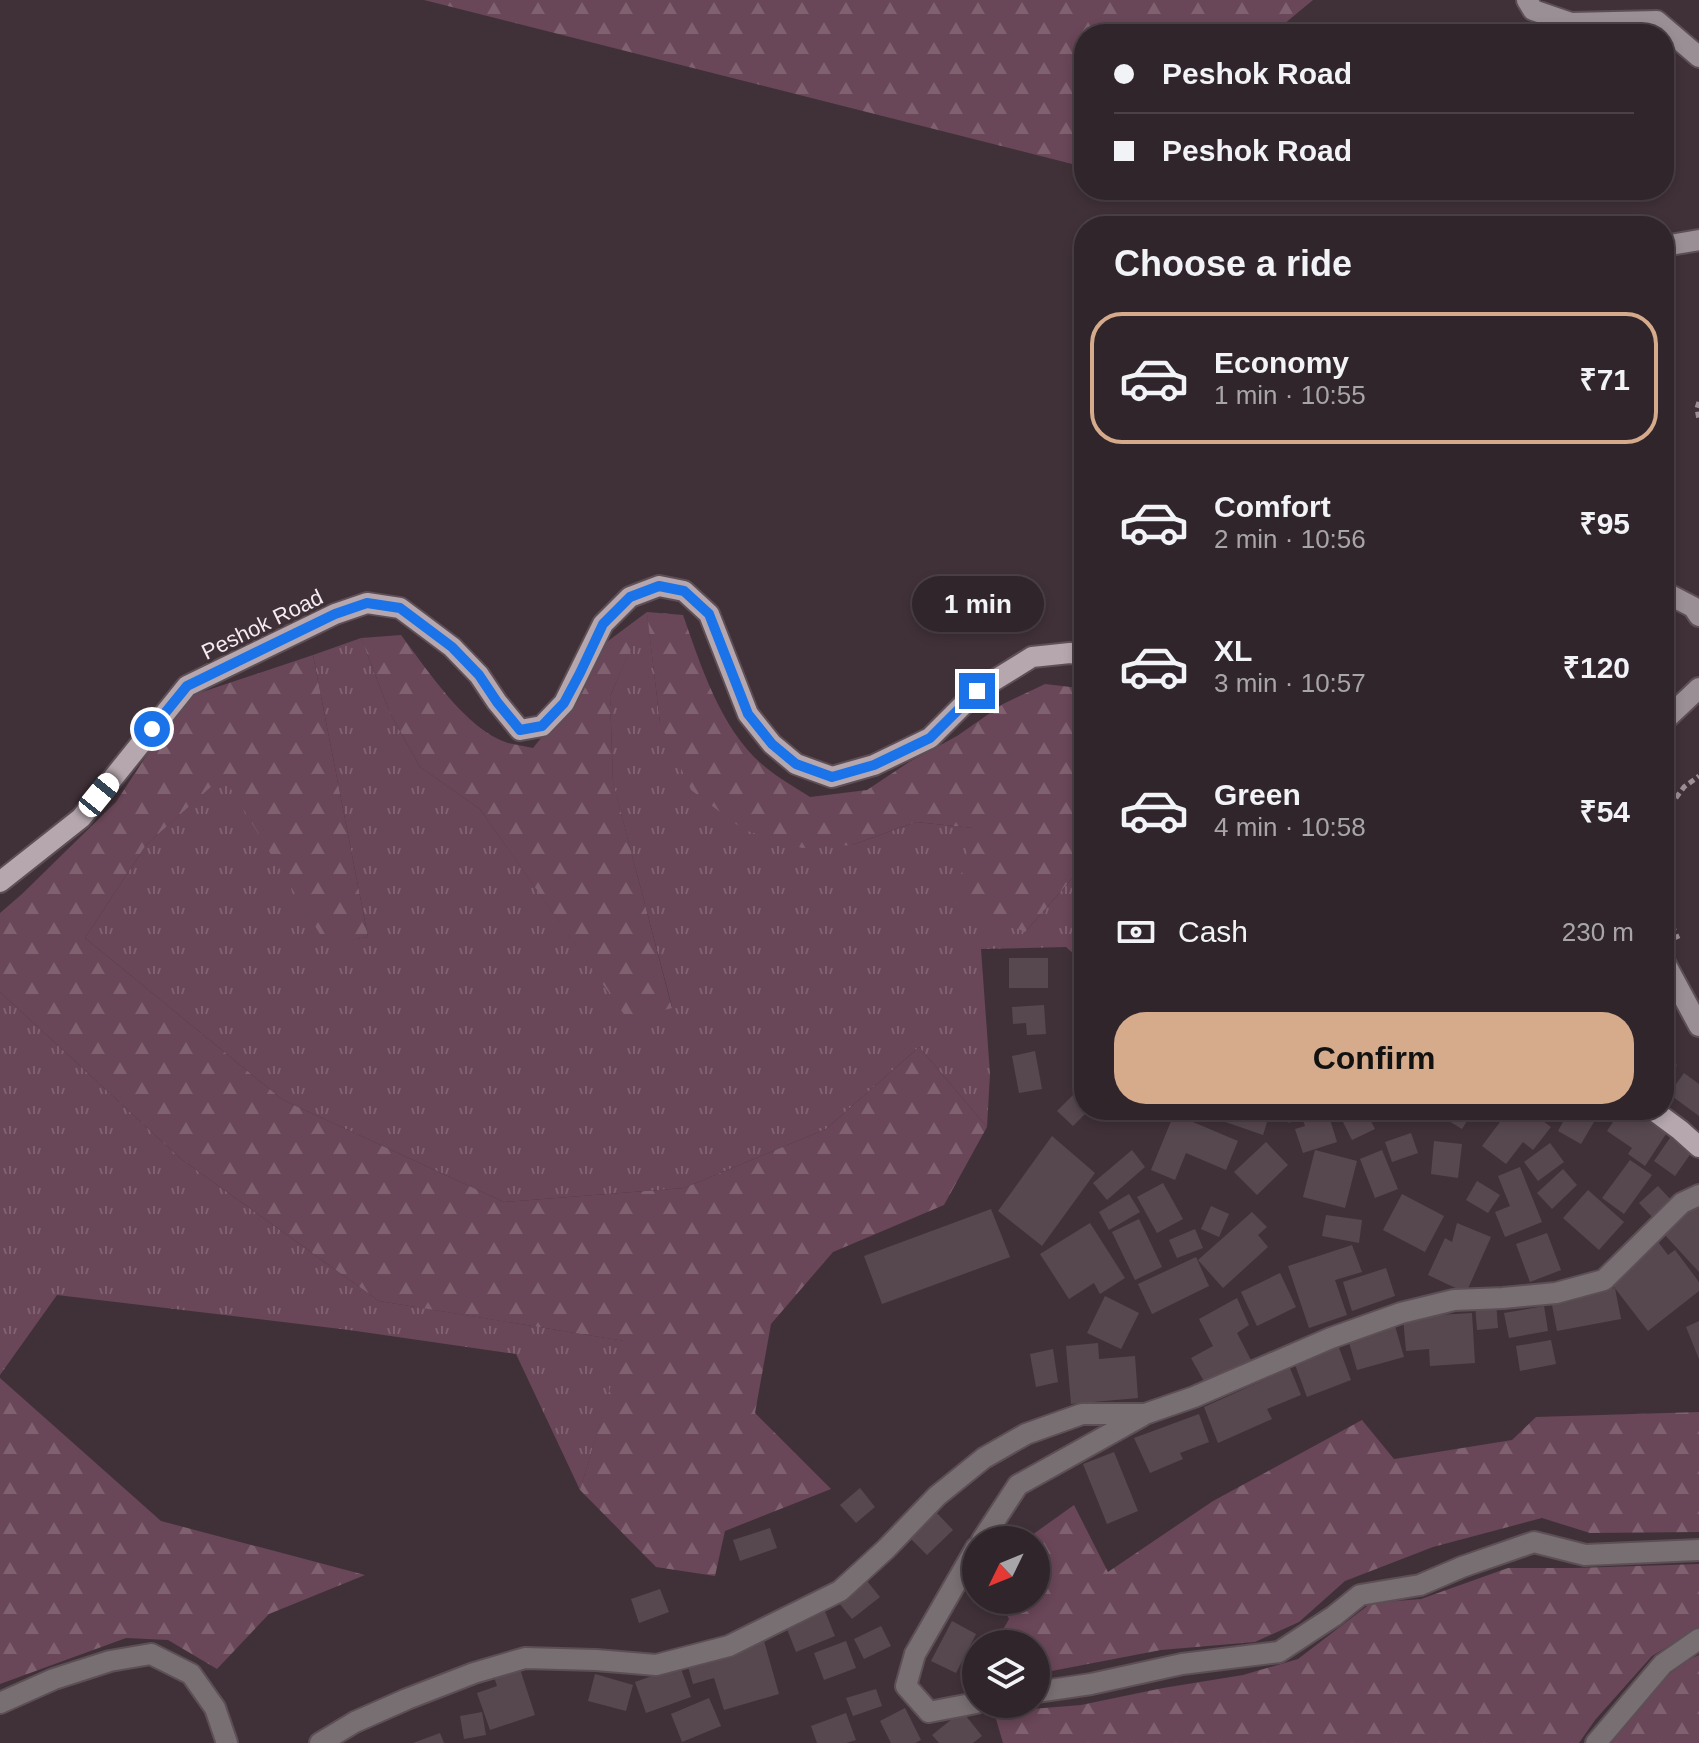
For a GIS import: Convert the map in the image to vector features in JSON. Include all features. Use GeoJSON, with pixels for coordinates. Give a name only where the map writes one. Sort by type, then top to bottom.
{"type":"FeatureCollection","features":[{"type":"Feature","properties":{"kind":"main road"},"geometry":{"type":"LineString","coordinates":[[1527,0],[1533,10],[1571,23],[1657,21],[1660,24]]}},
{"type":"Feature","properties":{"kind":"main road"},"geometry":{"type":"LineString","coordinates":[[1674,36],[1699,57]]}},
{"type":"Feature","properties":{"kind":"main road"},"geometry":{"type":"LineString","coordinates":[[1674,244],[1699,240]]}},
{"type":"Feature","properties":{"kind":"main road","name":"Peshok Road"},"geometry":{"type":"LineString","coordinates":[[0,882],[81,818],[187,686],[335,614],[367,603],[400,608],[452,647],[479,675],[520,730],[542,726],[564,703],[603,624],[630,597],[659,586],[684,591],[709,614],[748,714],[772,744],[796,764],[832,777],[874,765],[930,738],[977,691],[1032,657],[1074,654]]}},
{"type":"Feature","properties":{"kind":"main road"},"geometry":{"type":"LineString","coordinates":[[1674,597],[1693,607],[1699,616]]}},
{"type":"Feature","properties":{"kind":"main road"},"geometry":{"type":"LineString","coordinates":[[1674,712],[1699,688]]}},
{"type":"Feature","properties":{"kind":"main road"},"geometry":{"type":"LineString","coordinates":[[1674,980],[1699,1026]]}},
{"type":"Feature","properties":{"kind":"main road"},"geometry":{"type":"LineString","coordinates":[[1666,1120],[1699,1147]]}},
{"type":"Feature","properties":{"kind":"street"},"geometry":{"type":"LineString","coordinates":[[991,1526],[1018,1485],[1145,1414],[1194,1397],[1331,1338],[1401,1313],[1454,1300],[1556,1293],[1604,1280],[1682,1203],[1699,1195]]}},
{"type":"Feature","properties":{"kind":"street"},"geometry":{"type":"LineString","coordinates":[[320,1743],[355,1722],[407,1699],[474,1673],[525,1658],[656,1665],[729,1646],[840,1591],[937,1496],[984,1458],[1026,1434],[1082,1414],[1145,1414]]}},
{"type":"Feature","properties":{"kind":"street"},"geometry":{"type":"LineString","coordinates":[[1050,1690],[1182,1664],[1279,1652],[1360,1595],[1420,1585],[1534,1542],[1585,1555],[1699,1550]]}},
{"type":"Feature","properties":{"kind":"street"},"geometry":{"type":"LineString","coordinates":[[962,1572],[915,1654],[906,1686],[929,1712],[962,1706]]}},
{"type":"Feature","properties":{"kind":"street"},"geometry":{"type":"LineString","coordinates":[[1596,1743],[1663,1664],[1699,1639]]}},
{"type":"Feature","properties":{"kind":"street"},"geometry":{"type":"LineString","coordinates":[[0,1703],[54,1679],[110,1661],[151,1654],[191,1674],[215,1708],[227,1743]]}},
{"type":"Feature","properties":{"kind":"path"},"geometry":{"type":"LineString","coordinates":[[1699,402],[1699,420]]}},
{"type":"Feature","properties":{"kind":"path"},"geometry":{"type":"LineString","coordinates":[[1674,800],[1684,787],[1699,776]]}},
{"type":"Feature","properties":{"kind":"green space"},"geometry":{"type":"Polygon","coordinates":[[[424,0],[1313,0],[1284,24],[1074,24],[1074,164],[424,0]]]}},
{"type":"Feature","properties":{"kind":"green space"},"geometry":{"type":"Polygon","coordinates":[[[647,612],[660,723],[852,845],[916,822],[973,828],[1025,932],[1074,876],[1074,954],[1066,947],[981,949],[990,1074],[987,1127],[919,1047],[826,1129],[684,1188],[504,1202],[283,1100],[85,938],[146,845],[223,775],[326,943],[368,937],[313,655],[361,638],[390,713],[420,767],[480,809],[628,1019],[672,1007],[613,783],[610,696],[647,612]]]}},
{"type":"Feature","properties":{"kind":"green space"},"geometry":{"type":"Polygon","coordinates":[[[647,612],[683,615],[714,696],[736,734],[764,766],[810,797],[867,790],[909,762],[957,736],[1003,704],[1045,684],[1074,687],[1074,876],[1025,932],[954,902],[973,828],[916,822],[852,845],[802,848],[744,830],[691,790],[660,723],[647,614],[610,696],[613,782],[672,1008],[628,1020],[480,809],[420,767],[390,713],[361,638],[401,635],[448,697],[477,725],[508,743],[533,748],[604,644],[647,612]]]}},
{"type":"Feature","properties":{"kind":"green space"},"geometry":{"type":"Polygon","coordinates":[[[313,655],[368,937],[326,944],[223,776],[146,845],[85,938],[283,1100],[504,1202],[684,1188],[826,1129],[919,1047],[987,1127],[944,1205],[833,1252],[771,1324],[755,1413],[831,1489],[725,1531],[715,1576],[656,1567],[580,1490],[624,1341],[379,1301],[181,1159],[0,992],[0,913],[116,802],[184,698],[313,655]]]}},
{"type":"Feature","properties":{"kind":"green space"},"geometry":{"type":"Polygon","coordinates":[[[0,992],[181,1159],[379,1301],[625,1341],[580,1490],[516,1354],[349,1330],[57,1295],[0,1375],[0,992]]]}},
{"type":"Feature","properties":{"kind":"green space"},"geometry":{"type":"Polygon","coordinates":[[[0,1378],[161,1521],[365,1575],[269,1614],[217,1669],[168,1640],[126,1638],[0,1684],[0,1378]]]}},
{"type":"Feature","properties":{"kind":"green space"},"geometry":{"type":"Polygon","coordinates":[[[1699,1412],[1699,1532],[1590,1533],[1542,1518],[1433,1547],[1345,1581],[1299,1622],[1255,1642],[1161,1650],[1050,1671],[1050,1630],[1003,1630],[1009,1619],[1007,1614],[1050,1614],[1050,1526],[1045,1526],[1074,1505],[1108,1572],[1213,1501],[1362,1420],[1394,1459],[1512,1440],[1536,1417],[1699,1412]]]}},
{"type":"Feature","properties":{"kind":"green space"},"geometry":{"type":"Polygon","coordinates":[[[1699,1564],[1699,1628],[1652,1656],[1595,1720],[1579,1743],[1003,1743],[996,1718],[1050,1718],[1050,1707],[1081,1705],[1243,1675],[1298,1659],[1371,1603],[1421,1599],[1508,1568],[1699,1564]]]}},
{"type":"Feature","properties":{"kind":"green space"},"geometry":{"type":"Polygon","coordinates":[[[1699,1655],[1699,1743],[1610,1743],[1662,1681],[1699,1655]]]}},
{"type":"Feature","properties":{"kind":"building"},"geometry":{"type":"Polygon","coordinates":[[[1009,958],[1048,958],[1048,988],[1009,988],[1009,958]]]}},
{"type":"Feature","properties":{"kind":"building"},"geometry":{"type":"Polygon","coordinates":[[[1044,1005],[1046,1034],[1027,1035],[1026,1023],[1013,1024],[1012,1007],[1044,1005]]]}},
{"type":"Feature","properties":{"kind":"building"},"geometry":{"type":"Polygon","coordinates":[[[1035,1051],[1042,1089],[1019,1093],[1012,1056],[1035,1051]]]}},
{"type":"Feature","properties":{"kind":"building"},"geometry":{"type":"Polygon","coordinates":[[[1684,1073],[1699,1084],[1699,1116],[1674,1098],[1674,1087],[1684,1073]]]}},
{"type":"Feature","properties":{"kind":"building"},"geometry":{"type":"Polygon","coordinates":[[[1074,1094],[1074,1120],[1079,1120],[1073,1126],[1057,1111],[1074,1094]]]}},
{"type":"Feature","properties":{"kind":"building"},"geometry":{"type":"Polygon","coordinates":[[[1172,1120],[1188,1120],[1238,1141],[1226,1170],[1186,1153],[1175,1180],[1151,1170],[1172,1120]]]}},
{"type":"Feature","properties":{"kind":"building"},"geometry":{"type":"Polygon","coordinates":[[[1220,1120],[1268,1120],[1263,1135],[1220,1120]]]}},
{"type":"Feature","properties":{"kind":"building"},"geometry":{"type":"Polygon","coordinates":[[[1303,1120],[1330,1120],[1337,1142],[1303,1153],[1295,1129],[1305,1126],[1303,1120]]]}},
{"type":"Feature","properties":{"kind":"building"},"geometry":{"type":"Polygon","coordinates":[[[1342,1120],[1370,1120],[1375,1129],[1352,1140],[1342,1120]]]}},
{"type":"Feature","properties":{"kind":"building"},"geometry":{"type":"Polygon","coordinates":[[[1447,1120],[1468,1120],[1462,1129],[1447,1120]]]}},
{"type":"Feature","properties":{"kind":"building"},"geometry":{"type":"Polygon","coordinates":[[[1502,1120],[1542,1120],[1551,1127],[1533,1150],[1523,1142],[1506,1164],[1482,1146],[1502,1120]]]}},
{"type":"Feature","properties":{"kind":"building"},"geometry":{"type":"Polygon","coordinates":[[[1564,1120],[1595,1120],[1581,1144],[1558,1131],[1564,1120]]]}},
{"type":"Feature","properties":{"kind":"building"},"geometry":{"type":"Polygon","coordinates":[[[1614,1120],[1651,1120],[1668,1131],[1645,1166],[1628,1154],[1632,1148],[1607,1131],[1614,1120]]]}},
{"type":"Feature","properties":{"kind":"building"},"geometry":{"type":"Polygon","coordinates":[[[1411,1133],[1418,1153],[1392,1162],[1385,1142],[1411,1133]]]}},
{"type":"Feature","properties":{"kind":"building"},"geometry":{"type":"Polygon","coordinates":[[[1672,1135],[1694,1149],[1675,1176],[1654,1161],[1672,1135]]]}},
{"type":"Feature","properties":{"kind":"building"},"geometry":{"type":"Polygon","coordinates":[[[1052,1136],[1095,1173],[1042,1246],[998,1211],[1052,1136]]]}},
{"type":"Feature","properties":{"kind":"building"},"geometry":{"type":"Polygon","coordinates":[[[1434,1141],[1462,1144],[1458,1178],[1431,1174],[1434,1141]]]}},
{"type":"Feature","properties":{"kind":"building"},"geometry":{"type":"Polygon","coordinates":[[[1266,1142],[1288,1165],[1257,1195],[1234,1172],[1266,1142]]]}},
{"type":"Feature","properties":{"kind":"building"},"geometry":{"type":"Polygon","coordinates":[[[1550,1143],[1564,1162],[1538,1181],[1524,1162],[1550,1143]]]}},
{"type":"Feature","properties":{"kind":"building"},"geometry":{"type":"Polygon","coordinates":[[[1132,1150],[1145,1167],[1107,1200],[1093,1183],[1132,1150]]]}},
{"type":"Feature","properties":{"kind":"building"},"geometry":{"type":"Polygon","coordinates":[[[1315,1150],[1357,1161],[1345,1208],[1303,1197],[1315,1150]]]}},
{"type":"Feature","properties":{"kind":"building"},"geometry":{"type":"Polygon","coordinates":[[[1382,1150],[1398,1189],[1375,1198],[1360,1159],[1382,1150]]]}},
{"type":"Feature","properties":{"kind":"building"},"geometry":{"type":"Polygon","coordinates":[[[1630,1160],[1652,1175],[1624,1214],[1602,1198],[1630,1160]]]}},
{"type":"Feature","properties":{"kind":"building"},"geometry":{"type":"Polygon","coordinates":[[[1520,1167],[1542,1222],[1505,1237],[1495,1212],[1510,1206],[1498,1176],[1520,1167]]]}},
{"type":"Feature","properties":{"kind":"building"},"geometry":{"type":"Polygon","coordinates":[[[1563,1169],[1577,1185],[1552,1209],[1537,1193],[1563,1169]]]}},
{"type":"Feature","properties":{"kind":"building"},"geometry":{"type":"Polygon","coordinates":[[[1477,1181],[1500,1195],[1488,1213],[1466,1200],[1477,1181]]]}},
{"type":"Feature","properties":{"kind":"building"},"geometry":{"type":"Polygon","coordinates":[[[1163,1183],[1183,1219],[1157,1233],[1137,1197],[1163,1183]]]}},
{"type":"Feature","properties":{"kind":"building"},"geometry":{"type":"Polygon","coordinates":[[[1658,1186],[1671,1200],[1652,1217],[1639,1203],[1658,1186]]]}},
{"type":"Feature","properties":{"kind":"building"},"geometry":{"type":"Polygon","coordinates":[[[1588,1190],[1624,1222],[1599,1250],[1563,1218],[1588,1190]]]}},
{"type":"Feature","properties":{"kind":"building"},"geometry":{"type":"Polygon","coordinates":[[[1129,1194],[1140,1212],[1109,1230],[1099,1212],[1129,1194]]]}},
{"type":"Feature","properties":{"kind":"building"},"geometry":{"type":"Polygon","coordinates":[[[1402,1194],[1444,1216],[1425,1252],[1383,1230],[1402,1194]]]}},
{"type":"Feature","properties":{"kind":"building"},"geometry":{"type":"Polygon","coordinates":[[[1696,1202],[1699,1206],[1699,1272],[1663,1233],[1696,1202]]]}},
{"type":"Feature","properties":{"kind":"building"},"geometry":{"type":"Polygon","coordinates":[[[1211,1206],[1229,1214],[1219,1237],[1201,1229],[1211,1206]]]}},
{"type":"Feature","properties":{"kind":"building"},"geometry":{"type":"Polygon","coordinates":[[[991,1209],[1010,1257],[882,1304],[864,1256],[991,1209]]]}},
{"type":"Feature","properties":{"kind":"building"},"geometry":{"type":"Polygon","coordinates":[[[1252,1212],[1267,1227],[1258,1235],[1268,1247],[1223,1288],[1198,1260],[1252,1212]]]}},
{"type":"Feature","properties":{"kind":"building"},"geometry":{"type":"Polygon","coordinates":[[[1326,1215],[1362,1220],[1359,1243],[1322,1236],[1326,1215]]]}},
{"type":"Feature","properties":{"kind":"building"},"geometry":{"type":"Polygon","coordinates":[[[1139,1219],[1162,1267],[1135,1280],[1112,1232],[1139,1219]]]}},
{"type":"Feature","properties":{"kind":"building"},"geometry":{"type":"Polygon","coordinates":[[[1090,1223],[1125,1278],[1100,1294],[1094,1283],[1069,1299],[1040,1254],[1090,1223]]]}},
{"type":"Feature","properties":{"kind":"building"},"geometry":{"type":"Polygon","coordinates":[[[1457,1223],[1491,1237],[1466,1293],[1428,1275],[1445,1238],[1452,1242],[1457,1223]]]}},
{"type":"Feature","properties":{"kind":"building"},"geometry":{"type":"Polygon","coordinates":[[[1195,1229],[1203,1248],[1177,1258],[1169,1240],[1195,1229]]]}},
{"type":"Feature","properties":{"kind":"building"},"geometry":{"type":"Polygon","coordinates":[[[1547,1233],[1561,1270],[1530,1282],[1516,1244],[1547,1233]]]}},
{"type":"Feature","properties":{"kind":"building"},"geometry":{"type":"Polygon","coordinates":[[[1656,1239],[1668,1255],[1675,1250],[1699,1282],[1699,1291],[1648,1331],[1607,1278],[1656,1239]]]}},
{"type":"Feature","properties":{"kind":"building"},"geometry":{"type":"Polygon","coordinates":[[[1352,1245],[1362,1272],[1335,1280],[1347,1315],[1309,1328],[1288,1266],[1352,1245]]]}},
{"type":"Feature","properties":{"kind":"building"},"geometry":{"type":"Polygon","coordinates":[[[1196,1257],[1209,1286],[1152,1314],[1138,1284],[1196,1257]]]}},
{"type":"Feature","properties":{"kind":"building"},"geometry":{"type":"Polygon","coordinates":[[[1386,1268],[1395,1296],[1352,1311],[1343,1282],[1386,1268]]]}},
{"type":"Feature","properties":{"kind":"building"},"geometry":{"type":"Polygon","coordinates":[[[1280,1273],[1296,1307],[1257,1326],[1241,1292],[1280,1273]]]}},
{"type":"Feature","properties":{"kind":"building"},"geometry":{"type":"Polygon","coordinates":[[[1615,1288],[1621,1319],[1557,1331],[1551,1300],[1615,1288]]]}},
{"type":"Feature","properties":{"kind":"building"},"geometry":{"type":"Polygon","coordinates":[[[1105,1296],[1139,1313],[1121,1349],[1087,1333],[1105,1296]]]}},
{"type":"Feature","properties":{"kind":"building"},"geometry":{"type":"Polygon","coordinates":[[[1237,1298],[1249,1325],[1237,1333],[1251,1360],[1206,1385],[1191,1358],[1213,1346],[1199,1319],[1237,1298]]]}},
{"type":"Feature","properties":{"kind":"building"},"geometry":{"type":"Polygon","coordinates":[[[1496,1302],[1498,1328],[1477,1330],[1475,1304],[1496,1302]]]}},
{"type":"Feature","properties":{"kind":"building"},"geometry":{"type":"Polygon","coordinates":[[[1544,1306],[1548,1331],[1509,1338],[1504,1313],[1544,1306]]]}},
{"type":"Feature","properties":{"kind":"building"},"geometry":{"type":"Polygon","coordinates":[[[1472,1313],[1475,1363],[1430,1366],[1429,1349],[1406,1351],[1403,1317],[1472,1313]]]}},
{"type":"Feature","properties":{"kind":"building"},"geometry":{"type":"Polygon","coordinates":[[[1699,1321],[1699,1359],[1686,1327],[1699,1321]]]}},
{"type":"Feature","properties":{"kind":"building"},"geometry":{"type":"Polygon","coordinates":[[[1395,1326],[1404,1357],[1357,1370],[1348,1339],[1395,1326]]]}},
{"type":"Feature","properties":{"kind":"building"},"geometry":{"type":"Polygon","coordinates":[[[1551,1340],[1556,1364],[1520,1371],[1516,1346],[1551,1340]]]}},
{"type":"Feature","properties":{"kind":"building"},"geometry":{"type":"Polygon","coordinates":[[[1098,1343],[1099,1359],[1135,1356],[1138,1398],[1071,1404],[1066,1346],[1098,1343]]]}},
{"type":"Feature","properties":{"kind":"building"},"geometry":{"type":"Polygon","coordinates":[[[1338,1345],[1351,1380],[1307,1397],[1294,1362],[1338,1345]]]}},
{"type":"Feature","properties":{"kind":"building"},"geometry":{"type":"Polygon","coordinates":[[[1053,1349],[1058,1382],[1036,1387],[1030,1354],[1053,1349]]]}},
{"type":"Feature","properties":{"kind":"building"},"geometry":{"type":"Polygon","coordinates":[[[1290,1368],[1301,1395],[1267,1409],[1272,1419],[1218,1443],[1204,1407],[1290,1368]]]}},
{"type":"Feature","properties":{"kind":"building"},"geometry":{"type":"Polygon","coordinates":[[[1199,1414],[1209,1442],[1180,1453],[1183,1459],[1150,1473],[1134,1438],[1199,1414]]]}},
{"type":"Feature","properties":{"kind":"building"},"geometry":{"type":"Polygon","coordinates":[[[1114,1452],[1138,1511],[1107,1524],[1083,1464],[1114,1452]]]}},
{"type":"Feature","properties":{"kind":"building"},"geometry":{"type":"Polygon","coordinates":[[[860,1488],[875,1507],[856,1523],[840,1505],[860,1488]]]}},
{"type":"Feature","properties":{"kind":"building"},"geometry":{"type":"Polygon","coordinates":[[[935,1511],[953,1530],[927,1555],[909,1537],[935,1511]]]}},
{"type":"Feature","properties":{"kind":"building"},"geometry":{"type":"Polygon","coordinates":[[[770,1528],[777,1548],[740,1561],[733,1540],[770,1528]]]}},
{"type":"Feature","properties":{"kind":"building"},"geometry":{"type":"Polygon","coordinates":[[[867,1581],[880,1597],[852,1619],[839,1603],[867,1581]]]}},
{"type":"Feature","properties":{"kind":"building"},"geometry":{"type":"Polygon","coordinates":[[[660,1589],[669,1612],[639,1623],[631,1599],[660,1589]]]}},
{"type":"Feature","properties":{"kind":"building"},"geometry":{"type":"Polygon","coordinates":[[[824,1609],[835,1636],[796,1652],[785,1624],[824,1609]]]}},
{"type":"Feature","properties":{"kind":"building"},"geometry":{"type":"Polygon","coordinates":[[[952,1621],[969,1630],[962,1630],[962,1661],[956,1673],[931,1661],[952,1621]]]}},
{"type":"Feature","properties":{"kind":"building"},"geometry":{"type":"Polygon","coordinates":[[[881,1626],[891,1646],[864,1659],[854,1639],[881,1626]]]}},
{"type":"Feature","properties":{"kind":"building"},"geometry":{"type":"Polygon","coordinates":[[[764,1641],[779,1694],[724,1710],[714,1678],[693,1684],[687,1663],[764,1641]]]}},
{"type":"Feature","properties":{"kind":"building"},"geometry":{"type":"Polygon","coordinates":[[[846,1641],[856,1668],[824,1680],[814,1653],[846,1641]]]}},
{"type":"Feature","properties":{"kind":"building"},"geometry":{"type":"Polygon","coordinates":[[[519,1666],[535,1715],[490,1730],[477,1693],[497,1686],[493,1674],[519,1666]]]}},
{"type":"Feature","properties":{"kind":"building"},"geometry":{"type":"Polygon","coordinates":[[[680,1666],[691,1697],[646,1713],[635,1682],[680,1666]]]}},
{"type":"Feature","properties":{"kind":"building"},"geometry":{"type":"Polygon","coordinates":[[[595,1674],[633,1685],[626,1711],[588,1701],[595,1674]]]}},
{"type":"Feature","properties":{"kind":"building"},"geometry":{"type":"Polygon","coordinates":[[[876,1689],[882,1706],[853,1716],[846,1698],[876,1689]]]}},
{"type":"Feature","properties":{"kind":"building"},"geometry":{"type":"Polygon","coordinates":[[[709,1698],[721,1726],[682,1742],[671,1714],[709,1698]]]}},
{"type":"Feature","properties":{"kind":"building"},"geometry":{"type":"Polygon","coordinates":[[[905,1708],[921,1740],[891,1743],[880,1721],[905,1708]]]}},
{"type":"Feature","properties":{"kind":"building"},"geometry":{"type":"Polygon","coordinates":[[[962,1711],[962,1718],[968,1718],[982,1736],[973,1743],[939,1743],[932,1735],[962,1711]]]}},
{"type":"Feature","properties":{"kind":"building"},"geometry":{"type":"Polygon","coordinates":[[[482,1712],[486,1735],[464,1739],[460,1716],[482,1712]]]}},
{"type":"Feature","properties":{"kind":"building"},"geometry":{"type":"Polygon","coordinates":[[[846,1713],[856,1740],[817,1743],[811,1726],[846,1713]]]}},
{"type":"Feature","properties":{"kind":"building"},"geometry":{"type":"Polygon","coordinates":[[[440,1733],[444,1743],[413,1743],[440,1733]]]}},
{"type":"Feature","properties":{"kind":"route"},"geometry":{"type":"LineString","coordinates":[[152,729],[187,686],[335,614],[367,603],[400,608],[452,647],[479,675],[520,730],[542,726],[564,703],[603,624],[630,597],[659,586],[684,591],[709,614],[748,714],[772,744],[796,764],[832,777],[874,765],[930,738],[977,691]]}}]}
